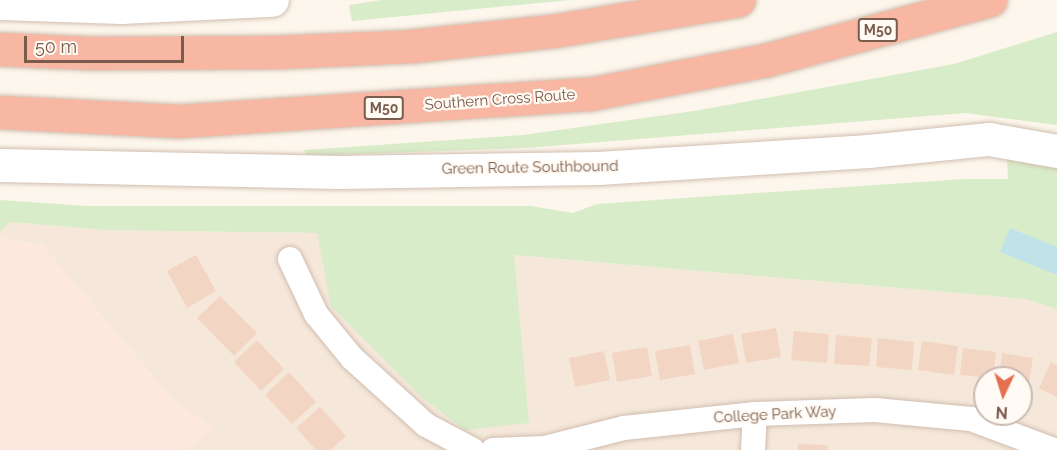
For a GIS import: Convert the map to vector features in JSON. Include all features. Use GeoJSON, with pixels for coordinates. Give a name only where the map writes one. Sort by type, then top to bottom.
{"type":"FeatureCollection","features":[{"type":"Feature","properties":{"kind":"highway"},"geometry":{"type":"LineString","coordinates":[[0,49],[92,53],[277,52],[412,46],[553,31],[738,0]]}},
{"type":"Feature","properties":{"kind":"highway","name":"Southern Cross Route"},"geometry":{"type":"LineString","coordinates":[[0,112],[179,121],[590,94],[766,60],[990,0]]}},
{"type":"Feature","properties":{"kind":"main road"},"geometry":{"type":"LineString","coordinates":[[0,3],[122,7],[272,0]]}},
{"type":"Feature","properties":{"kind":"main road","name":"Green Route Southbound"},"geometry":{"type":"LineString","coordinates":[[0,165],[339,172],[598,168],[868,151],[989,139],[1057,151]]}},
{"type":"Feature","properties":{"kind":"street"},"geometry":{"type":"LineString","coordinates":[[290,259],[316,314],[352,358],[426,425],[473,450]]}},
{"type":"Feature","properties":{"kind":"street","name":"College Park Way"},"geometry":{"type":"LineString","coordinates":[[493,450],[545,448],[624,428],[755,414],[875,410],[971,419],[1054,450]]}},
{"type":"Feature","properties":{"kind":"street"},"geometry":{"type":"LineString","coordinates":[[753,450],[755,414]]}},
{"type":"Feature","properties":{"kind":"shaded area"},"geometry":{"type":"Polygon","coordinates":[[[11,222],[104,230],[318,233],[514,255],[1026,299],[1057,309],[1057,450],[186,450],[214,429],[174,401],[41,244],[0,239],[0,231],[11,222]]]}},
{"type":"Feature","properties":{"kind":"shaded area"},"geometry":{"type":"Polygon","coordinates":[[[0,239],[41,244],[174,401],[215,429],[186,450],[0,450],[0,239]]]}},
{"type":"Feature","properties":{"kind":"green space"},"geometry":{"type":"Polygon","coordinates":[[[381,0],[570,0],[352,21],[349,5],[381,0]]]}},
{"type":"Feature","properties":{"kind":"green space"},"geometry":{"type":"Polygon","coordinates":[[[1057,32],[1057,125],[965,113],[526,148],[308,156],[304,150],[523,135],[694,111],[954,64],[1057,32]]]}},
{"type":"Feature","properties":{"kind":"green space"},"geometry":{"type":"Polygon","coordinates":[[[1007,159],[1057,164],[1057,309],[1026,299],[514,255],[529,423],[465,430],[421,397],[331,306],[317,233],[104,230],[11,222],[0,231],[0,200],[87,206],[531,206],[573,213],[597,204],[964,179],[1008,179],[1007,159]]]}},
{"type":"Feature","properties":{"kind":"water"},"geometry":{"type":"Polygon","coordinates":[[[1010,228],[1057,247],[1057,275],[1000,252],[1010,228]]]}},
{"type":"Feature","properties":{"kind":"building"},"geometry":{"type":"Polygon","coordinates":[[[196,255],[216,291],[187,308],[167,271],[196,255]]]}},
{"type":"Feature","properties":{"kind":"building"},"geometry":{"type":"Polygon","coordinates":[[[220,296],[257,333],[234,356],[197,318],[220,296]]]}},
{"type":"Feature","properties":{"kind":"building"},"geometry":{"type":"Polygon","coordinates":[[[776,328],[781,357],[746,363],[741,334],[776,328]]]}},
{"type":"Feature","properties":{"kind":"building"},"geometry":{"type":"Polygon","coordinates":[[[794,331],[829,334],[827,363],[791,360],[794,331]]]}},
{"type":"Feature","properties":{"kind":"building"},"geometry":{"type":"Polygon","coordinates":[[[733,334],[739,363],[704,370],[698,341],[733,334]]]}},
{"type":"Feature","properties":{"kind":"building"},"geometry":{"type":"Polygon","coordinates":[[[836,335],[872,338],[869,366],[834,364],[836,335]]]}},
{"type":"Feature","properties":{"kind":"building"},"geometry":{"type":"Polygon","coordinates":[[[878,338],[914,342],[912,370],[876,367],[878,338]]]}},
{"type":"Feature","properties":{"kind":"building"},"geometry":{"type":"Polygon","coordinates":[[[257,340],[284,369],[261,391],[234,362],[257,340]]]}},
{"type":"Feature","properties":{"kind":"building"},"geometry":{"type":"Polygon","coordinates":[[[922,341],[958,346],[954,375],[918,370],[922,341]]]}},
{"type":"Feature","properties":{"kind":"building"},"geometry":{"type":"Polygon","coordinates":[[[690,345],[695,374],[660,380],[655,351],[690,345]]]}},
{"type":"Feature","properties":{"kind":"building"},"geometry":{"type":"Polygon","coordinates":[[[647,347],[652,376],[617,382],[612,353],[647,347]]]}},
{"type":"Feature","properties":{"kind":"building"},"geometry":{"type":"Polygon","coordinates":[[[963,348],[996,352],[994,366],[973,366],[973,376],[960,375],[963,348]]]}},
{"type":"Feature","properties":{"kind":"building"},"geometry":{"type":"Polygon","coordinates":[[[604,351],[610,380],[575,387],[569,358],[604,351]]]}},
{"type":"Feature","properties":{"kind":"building"},"geometry":{"type":"Polygon","coordinates":[[[1002,353],[1033,358],[1032,366],[1000,366],[1002,353]]]}},
{"type":"Feature","properties":{"kind":"building"},"geometry":{"type":"Polygon","coordinates":[[[1051,362],[1057,365],[1057,397],[1039,388],[1051,362]]]}},
{"type":"Feature","properties":{"kind":"building"},"geometry":{"type":"Polygon","coordinates":[[[289,372],[316,402],[292,424],[265,395],[289,372]]]}},
{"type":"Feature","properties":{"kind":"building"},"geometry":{"type":"Polygon","coordinates":[[[320,407],[346,436],[330,450],[316,450],[296,428],[320,407]]]}},
{"type":"Feature","properties":{"kind":"building"},"geometry":{"type":"Polygon","coordinates":[[[798,444],[828,445],[827,450],[798,450],[798,444]]]}}]}
